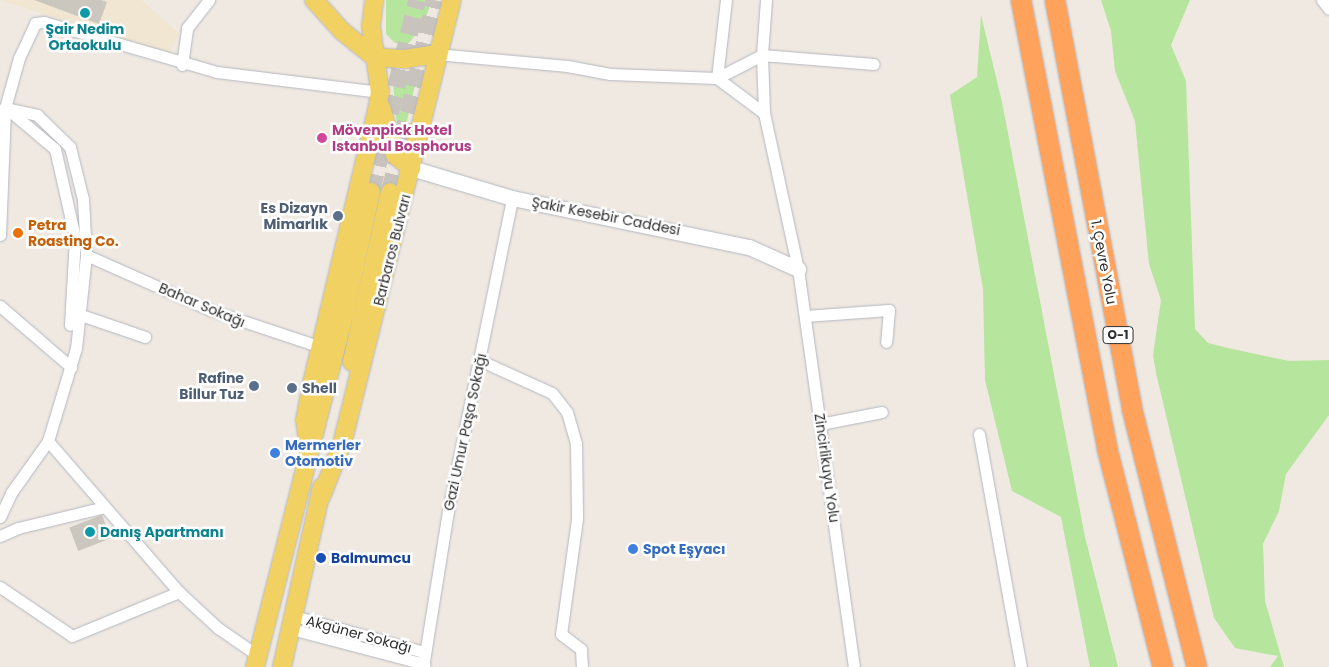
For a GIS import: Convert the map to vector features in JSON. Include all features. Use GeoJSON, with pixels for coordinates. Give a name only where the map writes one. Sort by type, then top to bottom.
{"type":"FeatureCollection","features":[{"type":"Feature","properties":{"kind":"highway","name":"O-1"},"geometry":{"type":"LineString","coordinates":[[1021,0],[1107,448],[1163,667]]}},
{"type":"Feature","properties":{"kind":"highway","name":"1. Çevre Yolu"},"geometry":{"type":"LineString","coordinates":[[1055,0],[1132,409],[1197,667]]}},
{"type":"Feature","properties":{"kind":"main road"},"geometry":{"type":"LineString","coordinates":[[314,0],[342,31],[374,57],[405,59],[436,54]]}},
{"type":"Feature","properties":{"kind":"main road"},"geometry":{"type":"LineString","coordinates":[[374,0],[371,26],[374,57],[388,140],[395,155],[411,168]]}},
{"type":"Feature","properties":{"kind":"main road","name":"Barbaros Bulvarı"},"geometry":{"type":"LineString","coordinates":[[321,497],[342,444],[411,168],[436,54],[450,4]]}},
{"type":"Feature","properties":{"kind":"main road"},"geometry":{"type":"LineString","coordinates":[[309,445],[305,420],[380,92]]}},
{"type":"Feature","properties":{"kind":"main road"},"geometry":{"type":"LineString","coordinates":[[260,663],[309,445],[344,316],[371,192]]}},
{"type":"Feature","properties":{"kind":"main road","name":"Barbaros Bulvarı"},"geometry":{"type":"LineString","coordinates":[[282,667],[390,192]]}},
{"type":"Feature","properties":{"kind":"street"},"geometry":{"type":"LineString","coordinates":[[182,65],[187,28],[209,0]]}},
{"type":"Feature","properties":{"kind":"street"},"geometry":{"type":"LineString","coordinates":[[717,78],[726,0]]}},
{"type":"Feature","properties":{"kind":"street","name":"Zincirlikuyu Yolu"},"geometry":{"type":"LineString","coordinates":[[766,0],[762,55],[764,113],[798,269],[854,667]]}},
{"type":"Feature","properties":{"kind":"street"},"geometry":{"type":"LineString","coordinates":[[1322,0],[1329,9]]}},
{"type":"Feature","properties":{"kind":"street"},"geometry":{"type":"LineString","coordinates":[[0,235],[3,109],[19,58],[35,23],[44,22],[182,65],[380,92]]}},
{"type":"Feature","properties":{"kind":"street"},"geometry":{"type":"LineString","coordinates":[[436,54],[566,66],[610,74],[717,78],[762,55],[874,64]]}},
{"type":"Feature","properties":{"kind":"street"},"geometry":{"type":"LineString","coordinates":[[717,78],[764,113]]}},
{"type":"Feature","properties":{"kind":"street"},"geometry":{"type":"LineString","coordinates":[[0,517],[11,493],[48,441],[71,367],[86,255],[83,199],[70,147],[38,115],[3,109]]}},
{"type":"Feature","properties":{"kind":"street"},"geometry":{"type":"LineString","coordinates":[[3,109],[55,149],[74,238],[71,367]]}},
{"type":"Feature","properties":{"kind":"street","name":"Şakir Kesebir Caddesi"},"geometry":{"type":"LineString","coordinates":[[411,168],[512,198],[749,247],[798,269]]}},
{"type":"Feature","properties":{"kind":"street","name":"Gazi Umur Paşa Sokağı"},"geometry":{"type":"LineString","coordinates":[[423,665],[479,360],[512,198]]}},
{"type":"Feature","properties":{"kind":"street","name":"Bahar Sokağı"},"geometry":{"type":"LineString","coordinates":[[86,255],[210,310],[322,347]]}},
{"type":"Feature","properties":{"kind":"street"},"geometry":{"type":"LineString","coordinates":[[0,306],[71,367]]}},
{"type":"Feature","properties":{"kind":"street"},"geometry":{"type":"LineString","coordinates":[[805,316],[889,310],[886,342]]}},
{"type":"Feature","properties":{"kind":"street"},"geometry":{"type":"LineString","coordinates":[[78,314],[145,338]]}},
{"type":"Feature","properties":{"kind":"street"},"geometry":{"type":"LineString","coordinates":[[479,360],[552,393],[567,412],[576,443],[577,519],[561,634],[582,649],[582,667]]}},
{"type":"Feature","properties":{"kind":"street"},"geometry":{"type":"LineString","coordinates":[[820,424],[882,412]]}},
{"type":"Feature","properties":{"kind":"street"},"geometry":{"type":"LineString","coordinates":[[979,434],[1021,667]]}},
{"type":"Feature","properties":{"kind":"street"},"geometry":{"type":"LineString","coordinates":[[48,441],[179,592],[260,663]]}},
{"type":"Feature","properties":{"kind":"street"},"geometry":{"type":"LineString","coordinates":[[0,501],[11,493]]}},
{"type":"Feature","properties":{"kind":"street"},"geometry":{"type":"LineString","coordinates":[[0,536],[18,528],[105,507]]}},
{"type":"Feature","properties":{"kind":"street"},"geometry":{"type":"LineString","coordinates":[[0,587],[72,636],[179,592]]}},
{"type":"Feature","properties":{"kind":"street","name":"Akgüner Sokağı"},"geometry":{"type":"LineString","coordinates":[[293,622],[351,633],[424,652]]}},
{"type":"Feature","properties":{"kind":"street","name":"Akgüner Sokağı"},"geometry":{"type":"LineString","coordinates":[[293,622],[348,645],[423,665]]}},
{"type":"Feature","properties":{"kind":"street"},"geometry":{"type":"LineString","coordinates":[[348,645],[351,633]]}},
{"type":"Feature","properties":{"kind":"shaded area"},"geometry":{"type":"Polygon","coordinates":[[[0,0],[141,0],[179,33],[169,55],[0,0]]]}},
{"type":"Feature","properties":{"kind":"green space"},"geometry":{"type":"Polygon","coordinates":[[[386,0],[432,0],[423,25],[409,43],[395,43],[386,34],[386,0]]]}},
{"type":"Feature","properties":{"kind":"green space"},"geometry":{"type":"Polygon","coordinates":[[[1101,0],[1190,0],[1171,45],[1186,81],[1195,329],[1208,343],[1228,348],[1289,361],[1329,360],[1329,415],[1286,474],[1279,511],[1263,544],[1265,601],[1284,667],[1270,667],[1278,656],[1235,648],[1214,618],[1156,373],[1153,355],[1161,300],[1149,264],[1135,121],[1115,71],[1111,31],[1101,0]]]}},
{"type":"Feature","properties":{"kind":"green space"},"geometry":{"type":"Polygon","coordinates":[[[981,15],[1002,102],[1085,537],[1118,667],[1090,667],[1061,517],[1012,491],[985,380],[983,289],[950,95],[977,77],[981,15]]]}},
{"type":"Feature","properties":{"kind":"green space"},"geometry":{"type":"Polygon","coordinates":[[[418,71],[403,139],[398,138],[392,73],[418,71]]]}},
{"type":"Feature","properties":{"kind":"building","name":"Şair Nedim Ortaokulu"},"geometry":{"type":"Polygon","coordinates":[[[34,0],[101,0],[107,2],[99,24],[34,0]]]}},
{"type":"Feature","properties":{"kind":"building","name":"Danış Apartmanı"},"geometry":{"type":"Polygon","coordinates":[[[102,515],[111,538],[78,551],[69,528],[102,515]]]}},
{"type":"Feature","properties":{"kind":"tunnel"},"geometry":{"type":"LineString","coordinates":[[371,192],[417,0]]}},
{"type":"Feature","properties":{"kind":"tunnel"},"geometry":{"type":"LineString","coordinates":[[390,192],[435,0]]}},
{"type":"Feature","properties":{"kind":"place","name":"Şair Nedim Ortaokulu"},"geometry":{"type":"Point","coordinates":[85,13]}},
{"type":"Feature","properties":{"kind":"place","name":"Mövenpick Hotel Istanbul Bosphorus"},"geometry":{"type":"Point","coordinates":[322,138]}},
{"type":"Feature","properties":{"kind":"place","name":"Es Dizayn Mimarlık"},"geometry":{"type":"Point","coordinates":[338,216]}},
{"type":"Feature","properties":{"kind":"place","name":"Petra Roasting Co."},"geometry":{"type":"Point","coordinates":[18,233]}},
{"type":"Feature","properties":{"kind":"place","name":"Rafine Billur Tuz"},"geometry":{"type":"Point","coordinates":[254,386]}},
{"type":"Feature","properties":{"kind":"place","name":"Shell"},"geometry":{"type":"Point","coordinates":[292,388]}},
{"type":"Feature","properties":{"kind":"place","name":"Mermerler Otomotiv"},"geometry":{"type":"Point","coordinates":[275,453]}},
{"type":"Feature","properties":{"kind":"place","name":"Danış Apartmanı"},"geometry":{"type":"Point","coordinates":[90,532]}},
{"type":"Feature","properties":{"kind":"place","name":"Spot Eşyacı"},"geometry":{"type":"Point","coordinates":[633,549]}},
{"type":"Feature","properties":{"kind":"place","name":"Balmumcu"},"geometry":{"type":"Point","coordinates":[321,558]}}]}
